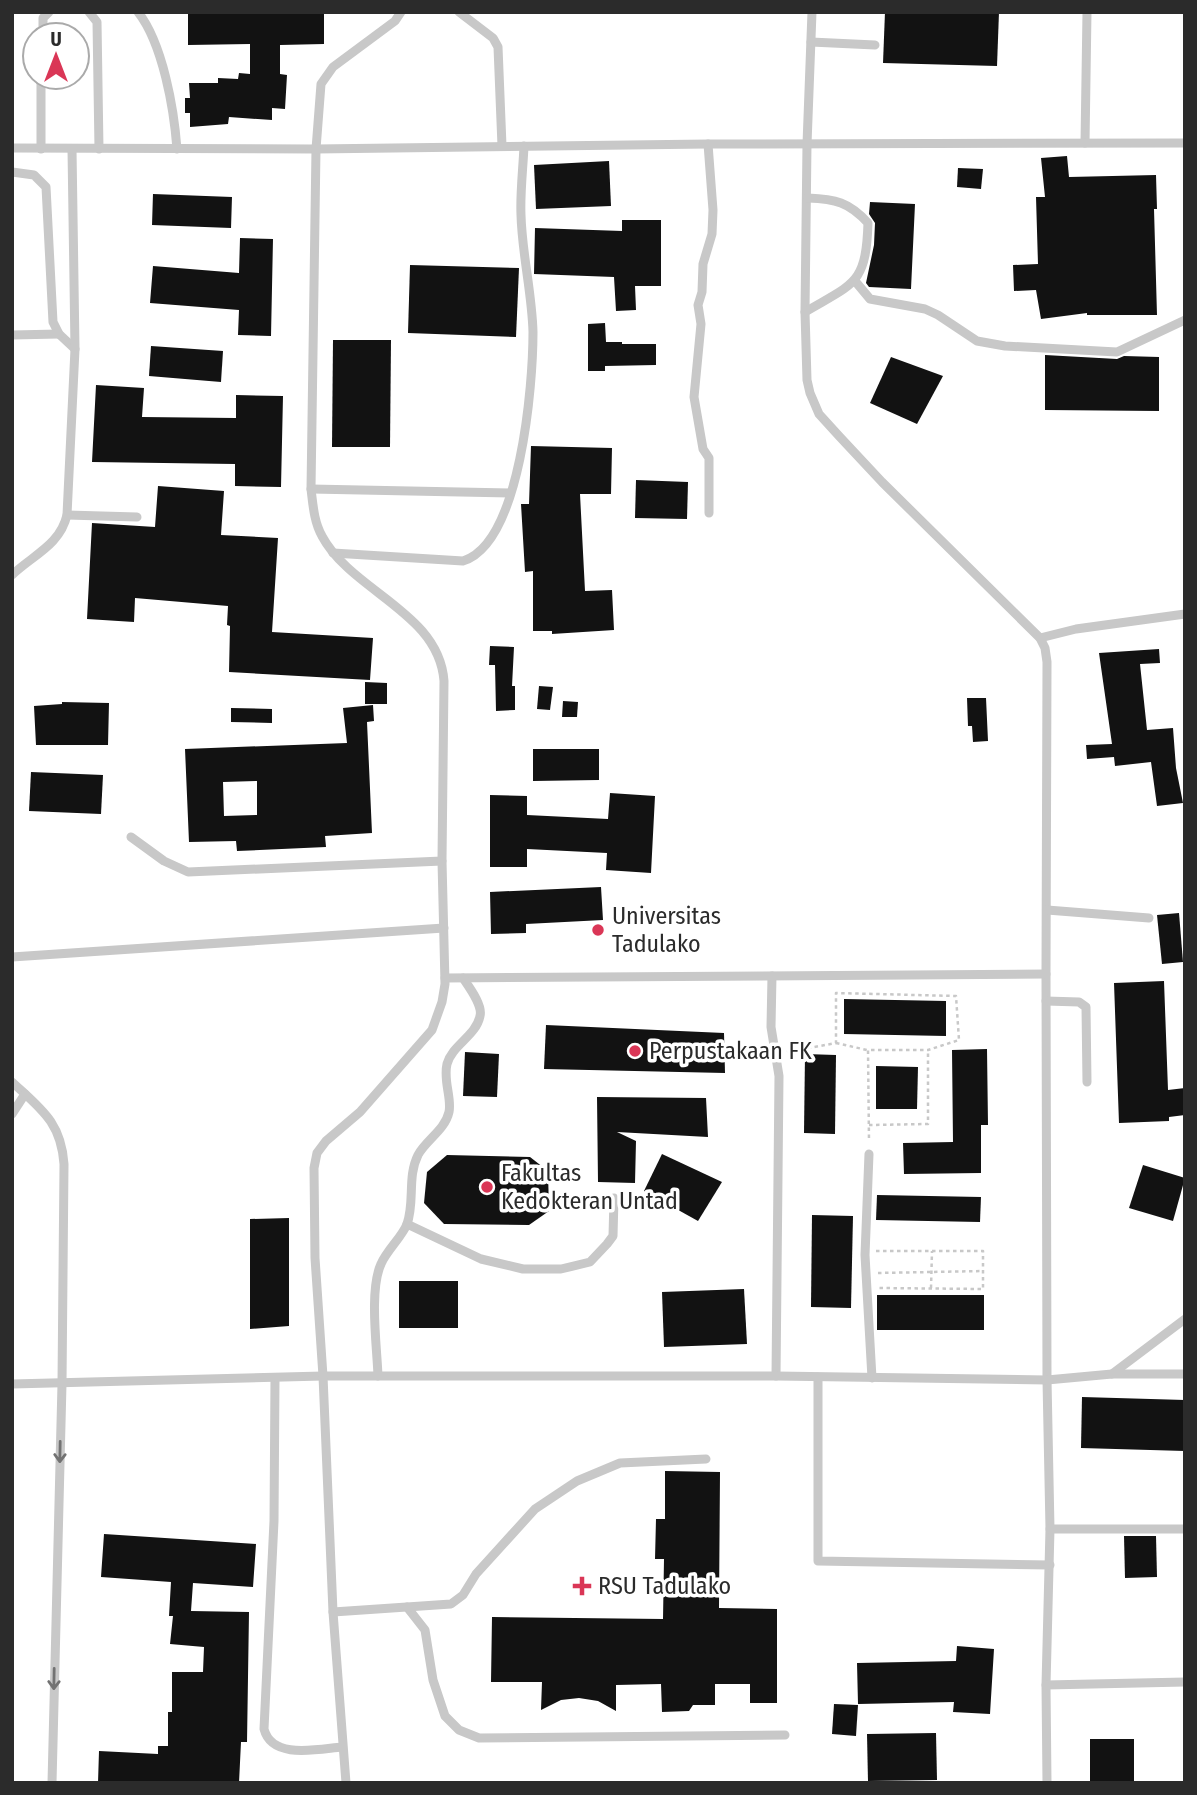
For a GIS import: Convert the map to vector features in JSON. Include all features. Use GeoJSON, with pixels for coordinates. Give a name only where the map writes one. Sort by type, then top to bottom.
{"type":"FeatureCollection","features":[{"type":"Feature","properties":{"kind":"lane"},"geometry":{"type":"LineString","coordinates":[[89,12],[97,22],[99,149]]}},
{"type":"Feature","properties":{"kind":"lane"},"geometry":{"type":"LineString","coordinates":[[138,12],[148,26],[169,90],[177,149]]}},
{"type":"Feature","properties":{"kind":"lane"},"geometry":{"type":"LineString","coordinates":[[346,1783],[333,1612],[315,1258],[314,1168],[317,1153],[326,1141],[360,1112],[432,1030],[442,1002],[445,978],[442,861],[444,681],[439,653],[432,641],[333,553],[316,522],[311,489],[316,149],[321,84],[333,67],[395,21],[401,12]]}},
{"type":"Feature","properties":{"kind":"lane"},"geometry":{"type":"LineString","coordinates":[[459,12],[493,38],[498,47],[502,146]]}},
{"type":"Feature","properties":{"kind":"lane"},"geometry":{"type":"LineString","coordinates":[[812,12],[805,312],[807,380],[819,414],[882,482],[1040,638],[1047,662],[1047,1380],[1051,1529],[1046,1685],[1047,1783]]}},
{"type":"Feature","properties":{"kind":"lane"},"geometry":{"type":"LineString","coordinates":[[1085,143],[1087,12]]}},
{"type":"Feature","properties":{"kind":"lane"},"geometry":{"type":"LineString","coordinates":[[811,42],[875,45]]}},
{"type":"Feature","properties":{"kind":"lane"},"geometry":{"type":"LineString","coordinates":[[41,91],[41,149]]}},
{"type":"Feature","properties":{"kind":"lane"},"geometry":{"type":"LineString","coordinates":[[12,148],[316,149],[708,144],[1185,143]]}},
{"type":"Feature","properties":{"kind":"lane"},"geometry":{"type":"LineString","coordinates":[[708,144],[712,234],[703,264],[702,292],[698,305],[701,324],[694,397],[703,449],[709,458],[709,513]]}},
{"type":"Feature","properties":{"kind":"lane"},"geometry":{"type":"LineString","coordinates":[[333,553],[463,561],[473,558],[497,530],[518,469],[531,391],[533,330],[521,216],[524,146]]}},
{"type":"Feature","properties":{"kind":"lane"},"geometry":{"type":"LineString","coordinates":[[12,575],[55,541],[64,528],[67,515],[75,349],[72,149]]}},
{"type":"Feature","properties":{"kind":"lane"},"geometry":{"type":"LineString","coordinates":[[12,172],[34,175],[46,187],[53,322],[59,334],[75,349]]}},
{"type":"Feature","properties":{"kind":"lane"},"geometry":{"type":"LineString","coordinates":[[805,312],[855,281],[862,271],[867,250],[868,223],[845,204],[834,199],[808,198]]}},
{"type":"Feature","properties":{"kind":"lane"},"geometry":{"type":"LineString","coordinates":[[855,281],[870,299],[925,310],[938,315],[977,341],[1005,346],[1117,352],[1185,320]]}},
{"type":"Feature","properties":{"kind":"lane"},"geometry":{"type":"LineString","coordinates":[[12,335],[59,334]]}},
{"type":"Feature","properties":{"kind":"lane"},"geometry":{"type":"LineString","coordinates":[[311,489],[510,493]]}},
{"type":"Feature","properties":{"kind":"lane"},"geometry":{"type":"LineString","coordinates":[[67,515],[137,517]]}},
{"type":"Feature","properties":{"kind":"lane"},"geometry":{"type":"LineString","coordinates":[[1040,638],[1076,629],[1185,614]]}},
{"type":"Feature","properties":{"kind":"lane"},"geometry":{"type":"LineString","coordinates":[[131,837],[164,861],[188,872],[442,861]]}},
{"type":"Feature","properties":{"kind":"lane"},"geometry":{"type":"LineString","coordinates":[[1047,910],[1149,918]]}},
{"type":"Feature","properties":{"kind":"lane"},"geometry":{"type":"LineString","coordinates":[[12,957],[444,928]]}},
{"type":"Feature","properties":{"kind":"lane"},"geometry":{"type":"LineString","coordinates":[[445,978],[1046,974]]}},
{"type":"Feature","properties":{"kind":"lane"},"geometry":{"type":"LineString","coordinates":[[772,976],[771,1027],[779,1076],[776,1376]]}},
{"type":"Feature","properties":{"kind":"lane"},"geometry":{"type":"LineString","coordinates":[[378,1376],[375,1306],[379,1267],[407,1224],[412,1174],[418,1155],[443,1124],[449,1112],[445,1083],[447,1063],[481,1016],[480,1007],[463,978]]}},
{"type":"Feature","properties":{"kind":"lane"},"geometry":{"type":"LineString","coordinates":[[1046,1001],[1079,1002],[1086,1007],[1087,1082]]}},
{"type":"Feature","properties":{"kind":"lane"},"geometry":{"type":"LineString","coordinates":[[12,1082],[50,1120],[60,1135],[63,1149],[62,1384],[52,1783]]}},
{"type":"Feature","properties":{"kind":"lane"},"geometry":{"type":"LineString","coordinates":[[12,1114],[25,1094]]}},
{"type":"Feature","properties":{"kind":"lane"},"geometry":{"type":"LineString","coordinates":[[869,1154],[865,1251],[872,1378]]}},
{"type":"Feature","properties":{"kind":"lane"},"geometry":{"type":"LineString","coordinates":[[407,1224],[481,1259],[523,1269],[561,1269],[590,1262],[607,1244],[612,1236],[614,1198]]}},
{"type":"Feature","properties":{"kind":"lane"},"geometry":{"type":"LineString","coordinates":[[1112,1374],[1185,1319]]}},
{"type":"Feature","properties":{"kind":"lane"},"geometry":{"type":"LineString","coordinates":[[12,1384],[323,1376],[776,1376],[1047,1380],[1112,1374],[1185,1374]]}},
{"type":"Feature","properties":{"kind":"lane"},"geometry":{"type":"LineString","coordinates":[[818,1377],[818,1561],[1050,1565]]}},
{"type":"Feature","properties":{"kind":"lane"},"geometry":{"type":"LineString","coordinates":[[275,1378],[274,1521],[264,1729],[270,1742],[278,1748],[292,1750],[342,1747]]}},
{"type":"Feature","properties":{"kind":"lane"},"geometry":{"type":"LineString","coordinates":[[333,1612],[451,1604],[457,1601],[476,1574],[535,1509],[577,1481],[620,1463],[706,1459]]}},
{"type":"Feature","properties":{"kind":"lane"},"geometry":{"type":"LineString","coordinates":[[1051,1529],[1185,1529]]}},
{"type":"Feature","properties":{"kind":"lane"},"geometry":{"type":"LineString","coordinates":[[408,1607],[425,1630],[433,1680],[445,1716],[459,1730],[479,1738],[785,1735]]}},
{"type":"Feature","properties":{"kind":"lane"},"geometry":{"type":"LineString","coordinates":[[1046,1685],[1185,1682]]}},
{"type":"Feature","properties":{"kind":"path"},"geometry":{"type":"LineString","coordinates":[[774,1055],[836,1043],[868,1050],[928,1050],[959,1040],[956,996],[836,993],[836,1043]]}},
{"type":"Feature","properties":{"kind":"path"},"geometry":{"type":"LineString","coordinates":[[868,1050],[869,1154]]}},
{"type":"Feature","properties":{"kind":"path"},"geometry":{"type":"LineString","coordinates":[[869,1125],[928,1124],[928,1050]]}},
{"type":"Feature","properties":{"kind":"path"},"geometry":{"type":"LineString","coordinates":[[865,1251],[983,1251],[983,1289],[867,1288]]}},
{"type":"Feature","properties":{"kind":"path"},"geometry":{"type":"LineString","coordinates":[[931,1288],[932,1251]]}},
{"type":"Feature","properties":{"kind":"path"},"geometry":{"type":"LineString","coordinates":[[866,1273],[983,1271]]}},
{"type":"Feature","properties":{"kind":"building"},"geometry":{"type":"Polygon","coordinates":[[[188,12],[324,12],[324,44],[280,45],[280,74],[287,75],[285,109],[272,108],[272,120],[229,117],[228,124],[190,127],[190,113],[185,113],[185,98],[190,98],[189,83],[218,83],[218,78],[238,79],[239,73],[250,74],[250,44],[188,45],[188,12]]]}},
{"type":"Feature","properties":{"kind":"building"},"geometry":{"type":"Polygon","coordinates":[[[885,12],[999,12],[997,66],[883,63],[885,12]]]}},
{"type":"Feature","properties":{"kind":"building"},"geometry":{"type":"Polygon","coordinates":[[[1067,156],[1069,177],[1156,175],[1157,209],[1154,209],[1157,315],[1087,313],[1041,319],[1036,290],[1014,291],[1013,265],[1038,264],[1036,197],[1045,197],[1041,158],[1067,156]]]}},
{"type":"Feature","properties":{"kind":"building"},"geometry":{"type":"Polygon","coordinates":[[[609,161],[611,206],[536,209],[534,165],[609,161]]]}},
{"type":"Feature","properties":{"kind":"building"},"geometry":{"type":"Polygon","coordinates":[[[958,168],[983,169],[981,189],[957,187],[958,168]]]}},
{"type":"Feature","properties":{"kind":"building"},"geometry":{"type":"Polygon","coordinates":[[[153,194],[232,197],[231,228],[152,225],[153,194]]]}},
{"type":"Feature","properties":{"kind":"building"},"geometry":{"type":"Polygon","coordinates":[[[870,202],[915,204],[911,289],[869,287],[866,283],[874,245],[875,223],[869,214],[870,202]]]}},
{"type":"Feature","properties":{"kind":"building"},"geometry":{"type":"Polygon","coordinates":[[[622,220],[661,220],[661,286],[635,286],[636,310],[616,311],[614,277],[534,274],[535,228],[622,231],[622,220]]]}},
{"type":"Feature","properties":{"kind":"building"},"geometry":{"type":"Polygon","coordinates":[[[240,238],[273,239],[271,336],[238,335],[239,310],[150,303],[153,266],[239,273],[240,238]]]}},
{"type":"Feature","properties":{"kind":"building"},"geometry":{"type":"Polygon","coordinates":[[[410,265],[519,268],[516,337],[408,333],[410,265]]]}},
{"type":"Feature","properties":{"kind":"building"},"geometry":{"type":"Polygon","coordinates":[[[605,323],[606,342],[656,344],[656,365],[605,366],[605,371],[588,371],[588,324],[605,323]]]}},
{"type":"Feature","properties":{"kind":"building"},"geometry":{"type":"Polygon","coordinates":[[[333,340],[391,340],[390,447],[332,447],[333,340]]]}},
{"type":"Feature","properties":{"kind":"building"},"geometry":{"type":"Polygon","coordinates":[[[151,346],[223,351],[221,382],[149,376],[151,346]]]}},
{"type":"Feature","properties":{"kind":"building"},"geometry":{"type":"Polygon","coordinates":[[[1045,355],[1117,359],[1124,356],[1159,357],[1159,411],[1045,410],[1045,355]]]}},
{"type":"Feature","properties":{"kind":"building"},"geometry":{"type":"Polygon","coordinates":[[[891,357],[943,376],[917,424],[870,403],[891,357]]]}},
{"type":"Feature","properties":{"kind":"building"},"geometry":{"type":"Polygon","coordinates":[[[96,385],[144,388],[142,417],[236,418],[236,395],[283,396],[281,487],[235,486],[235,464],[92,462],[96,385]]]}},
{"type":"Feature","properties":{"kind":"building"},"geometry":{"type":"Polygon","coordinates":[[[531,446],[612,448],[611,494],[580,494],[585,591],[612,590],[614,630],[552,634],[552,631],[533,631],[533,571],[525,572],[521,504],[529,504],[531,446]]]}},
{"type":"Feature","properties":{"kind":"building"},"geometry":{"type":"Polygon","coordinates":[[[636,480],[688,482],[687,519],[635,518],[636,480]]]}},
{"type":"Feature","properties":{"kind":"building"},"geometry":{"type":"Polygon","coordinates":[[[158,486],[224,491],[221,535],[278,538],[272,632],[373,638],[370,680],[229,672],[228,606],[135,598],[134,622],[87,619],[92,523],[155,527],[158,486]]]}},
{"type":"Feature","properties":{"kind":"building"},"geometry":{"type":"Polygon","coordinates":[[[490,646],[514,647],[512,686],[515,686],[515,710],[496,711],[495,665],[489,665],[490,646]]]}},
{"type":"Feature","properties":{"kind":"building"},"geometry":{"type":"Polygon","coordinates":[[[1159,649],[1160,663],[1140,664],[1147,730],[1173,728],[1176,768],[1183,803],[1157,806],[1151,762],[1115,766],[1114,757],[1087,759],[1086,745],[1112,744],[1099,653],[1159,649]]]}},
{"type":"Feature","properties":{"kind":"building"},"geometry":{"type":"Polygon","coordinates":[[[365,682],[387,683],[387,704],[365,704],[365,682]]]}},
{"type":"Feature","properties":{"kind":"building"},"geometry":{"type":"Polygon","coordinates":[[[539,686],[553,687],[550,710],[537,709],[539,686]]]}},
{"type":"Feature","properties":{"kind":"building"},"geometry":{"type":"Polygon","coordinates":[[[967,698],[986,698],[988,741],[973,742],[972,726],[968,726],[967,698]]]}},
{"type":"Feature","properties":{"kind":"building"},"geometry":{"type":"Polygon","coordinates":[[[563,701],[578,702],[577,717],[562,717],[563,701]]]}},
{"type":"Feature","properties":{"kind":"building"},"geometry":{"type":"Polygon","coordinates":[[[62,702],[109,703],[108,745],[36,745],[34,706],[62,702]]]}},
{"type":"Feature","properties":{"kind":"building"},"geometry":{"type":"Polygon","coordinates":[[[373,705],[374,721],[367,722],[372,833],[325,836],[326,847],[237,851],[236,841],[189,842],[185,749],[347,743],[343,708],[373,705]],[[257,781],[223,782],[224,816],[257,815],[257,781]]]}},
{"type":"Feature","properties":{"kind":"building"},"geometry":{"type":"Polygon","coordinates":[[[231,708],[272,709],[272,723],[231,722],[231,708]]]}},
{"type":"Feature","properties":{"kind":"building"},"geometry":{"type":"Polygon","coordinates":[[[533,749],[599,749],[599,780],[533,781],[533,749]]]}},
{"type":"Feature","properties":{"kind":"building"},"geometry":{"type":"Polygon","coordinates":[[[31,772],[103,775],[101,814],[29,811],[31,772]]]}},
{"type":"Feature","properties":{"kind":"building"},"geometry":{"type":"Polygon","coordinates":[[[610,793],[655,796],[651,873],[606,870],[607,853],[527,849],[527,867],[490,867],[490,795],[527,796],[527,815],[608,819],[610,793]]]}},
{"type":"Feature","properties":{"kind":"building"},"geometry":{"type":"Polygon","coordinates":[[[601,887],[603,920],[526,924],[526,933],[491,934],[490,892],[601,887]]]}},
{"type":"Feature","properties":{"kind":"building"},"geometry":{"type":"Polygon","coordinates":[[[1179,913],[1183,962],[1162,964],[1157,915],[1179,913]]]}},
{"type":"Feature","properties":{"kind":"building"},"geometry":{"type":"Polygon","coordinates":[[[1164,981],[1168,1090],[1185,1088],[1185,1115],[1169,1117],[1169,1121],[1119,1123],[1114,983],[1164,981]]]}},
{"type":"Feature","properties":{"kind":"building"},"geometry":{"type":"Polygon","coordinates":[[[844,999],[946,1001],[946,1036],[844,1034],[844,999]]]}},
{"type":"Feature","properties":{"kind":"building","name":"Perpustakaan FK"},"geometry":{"type":"Polygon","coordinates":[[[546,1025],[724,1033],[725,1073],[544,1069],[546,1025]]]}},
{"type":"Feature","properties":{"kind":"building"},"geometry":{"type":"Polygon","coordinates":[[[987,1049],[988,1125],[981,1125],[981,1173],[904,1174],[903,1143],[953,1142],[952,1050],[987,1049]]]}},
{"type":"Feature","properties":{"kind":"building"},"geometry":{"type":"Polygon","coordinates":[[[465,1052],[499,1054],[497,1097],[463,1096],[465,1052]]]}},
{"type":"Feature","properties":{"kind":"building"},"geometry":{"type":"Polygon","coordinates":[[[805,1054],[836,1055],[835,1134],[804,1133],[805,1054]]]}},
{"type":"Feature","properties":{"kind":"building"},"geometry":{"type":"Polygon","coordinates":[[[876,1066],[918,1067],[917,1109],[876,1109],[876,1066]]]}},
{"type":"Feature","properties":{"kind":"building"},"geometry":{"type":"Polygon","coordinates":[[[597,1097],[706,1098],[708,1137],[617,1132],[636,1141],[635,1183],[598,1182],[597,1097]]]}},
{"type":"Feature","properties":{"kind":"building"},"geometry":{"type":"Polygon","coordinates":[[[662,1154],[722,1182],[698,1221],[644,1191],[662,1154]]]}},
{"type":"Feature","properties":{"kind":"building","name":"Fakultas Kedokteran Untad"},"geometry":{"type":"Polygon","coordinates":[[[447,1155],[530,1157],[548,1171],[549,1211],[529,1225],[444,1224],[424,1203],[427,1172],[447,1155]]]}},
{"type":"Feature","properties":{"kind":"building"},"geometry":{"type":"Polygon","coordinates":[[[1143,1165],[1185,1178],[1173,1221],[1129,1208],[1143,1165]]]}},
{"type":"Feature","properties":{"kind":"building"},"geometry":{"type":"Polygon","coordinates":[[[877,1195],[981,1197],[980,1222],[876,1220],[877,1195]]]}},
{"type":"Feature","properties":{"kind":"building"},"geometry":{"type":"Polygon","coordinates":[[[812,1215],[853,1216],[851,1308],[811,1307],[812,1215]]]}},
{"type":"Feature","properties":{"kind":"building"},"geometry":{"type":"Polygon","coordinates":[[[289,1218],[289,1326],[250,1329],[250,1219],[289,1218]]]}},
{"type":"Feature","properties":{"kind":"building"},"geometry":{"type":"Polygon","coordinates":[[[399,1281],[458,1281],[458,1328],[399,1328],[399,1281]]]}},
{"type":"Feature","properties":{"kind":"building"},"geometry":{"type":"Polygon","coordinates":[[[744,1289],[747,1344],[664,1347],[662,1292],[744,1289]]]}},
{"type":"Feature","properties":{"kind":"building"},"geometry":{"type":"Polygon","coordinates":[[[877,1295],[984,1295],[984,1330],[877,1330],[877,1295]]]}},
{"type":"Feature","properties":{"kind":"building"},"geometry":{"type":"Polygon","coordinates":[[[1082,1397],[1185,1400],[1185,1451],[1081,1448],[1082,1397]]]}},
{"type":"Feature","properties":{"kind":"building"},"geometry":{"type":"Polygon","coordinates":[[[665,1471],[720,1472],[719,1608],[777,1609],[777,1703],[750,1703],[750,1684],[715,1684],[715,1705],[693,1705],[689,1711],[662,1712],[661,1684],[616,1685],[616,1711],[598,1701],[579,1698],[561,1700],[541,1710],[542,1682],[491,1682],[492,1617],[663,1619],[664,1559],[655,1559],[656,1519],[665,1519],[665,1471]]]}},
{"type":"Feature","properties":{"kind":"building"},"geometry":{"type":"Polygon","coordinates":[[[104,1534],[256,1544],[253,1587],[193,1583],[191,1611],[249,1612],[247,1742],[241,1742],[239,1783],[98,1783],[99,1751],[158,1754],[158,1746],[168,1746],[168,1712],[172,1712],[172,1672],[203,1672],[204,1647],[170,1644],[173,1616],[169,1616],[171,1582],[101,1577],[104,1534]]]}},
{"type":"Feature","properties":{"kind":"building"},"geometry":{"type":"Polygon","coordinates":[[[1124,1536],[1156,1536],[1157,1577],[1125,1578],[1124,1536]]]}},
{"type":"Feature","properties":{"kind":"building"},"geometry":{"type":"Polygon","coordinates":[[[957,1646],[994,1649],[990,1714],[953,1712],[954,1702],[858,1704],[857,1663],[956,1661],[957,1646]]]}},
{"type":"Feature","properties":{"kind":"building"},"geometry":{"type":"Polygon","coordinates":[[[834,1704],[858,1705],[856,1736],[832,1734],[834,1704]]]}},
{"type":"Feature","properties":{"kind":"building"},"geometry":{"type":"Polygon","coordinates":[[[936,1733],[937,1780],[868,1781],[867,1734],[936,1733]]]}},
{"type":"Feature","properties":{"kind":"building"},"geometry":{"type":"Polygon","coordinates":[[[1090,1739],[1134,1739],[1134,1781],[1090,1781],[1090,1739]]]}},
{"type":"Feature","properties":{"kind":"place","name":"Universitas Tadulako"},"geometry":{"type":"Point","coordinates":[598,930]}},
{"type":"Feature","properties":{"kind":"place","name":"Perpustakaan FK"},"geometry":{"type":"Point","coordinates":[635,1051]}},
{"type":"Feature","properties":{"kind":"place","name":"Fakultas Kedokteran Untad"},"geometry":{"type":"Point","coordinates":[487,1187]}},
{"type":"Feature","properties":{"kind":"place","name":"RSU Tadulako"},"geometry":{"type":"Point","coordinates":[582,1586]}}]}
